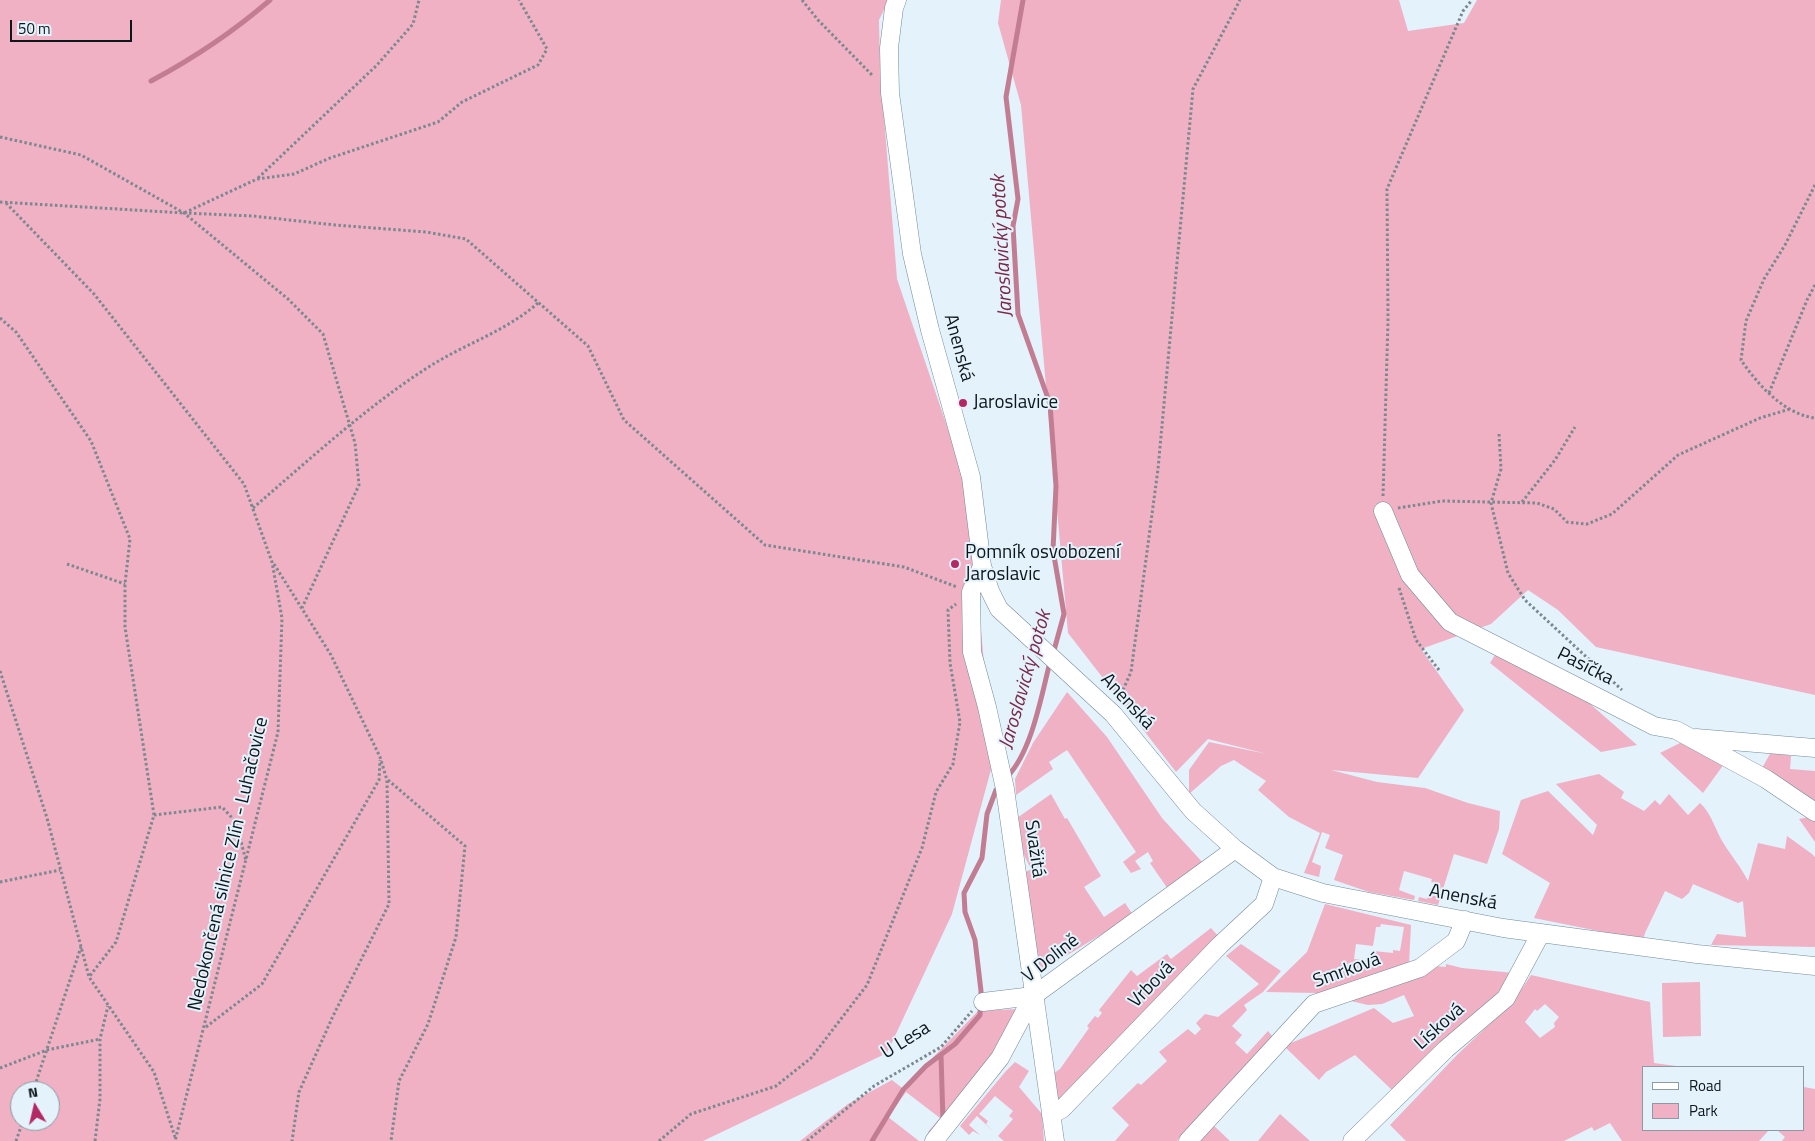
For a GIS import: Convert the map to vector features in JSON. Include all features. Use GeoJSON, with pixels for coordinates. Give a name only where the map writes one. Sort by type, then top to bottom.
{"type":"FeatureCollection","features":[{"type":"Feature","properties":{"kind":"street","name":"Anenská"},"geometry":{"type":"LineString","coordinates":[[897,0],[894,8],[889,48],[890,93],[912,254],[930,330],[971,477],[982,566],[990,591],[999,609],[1042,646],[1113,714],[1193,812],[1235,849],[1273,877],[1323,893],[1541,933],[1697,954],[1815,966]]}},
{"type":"Feature","properties":{"kind":"street","name":"Pasíčka"},"geometry":{"type":"LineString","coordinates":[[1383,511],[1410,574],[1450,622],[1654,726],[1676,730],[1766,779],[1815,812]]}},
{"type":"Feature","properties":{"kind":"street","name":"Svažitá"},"geometry":{"type":"LineString","coordinates":[[982,566],[971,592],[972,652],[1004,781],[1054,1141]]}},
{"type":"Feature","properties":{"kind":"street"},"geometry":{"type":"LineString","coordinates":[[1690,738],[1815,748]]}},
{"type":"Feature","properties":{"kind":"street","name":"V Dolině"},"geometry":{"type":"LineString","coordinates":[[934,1141],[1000,1058],[1033,996],[1235,849]]}},
{"type":"Feature","properties":{"kind":"street","name":"Vrbová"},"geometry":{"type":"LineString","coordinates":[[1051,1115],[1062,1109],[1220,945],[1264,904],[1273,877]]}},
{"type":"Feature","properties":{"kind":"street","name":"Smrková"},"geometry":{"type":"LineString","coordinates":[[1188,1141],[1314,1004],[1420,968],[1456,941],[1466,920]]}},
{"type":"Feature","properties":{"kind":"street","name":"Lísková"},"geometry":{"type":"LineString","coordinates":[[1352,1141],[1446,1049],[1506,998],[1541,933]]}},
{"type":"Feature","properties":{"kind":"street"},"geometry":{"type":"LineString","coordinates":[[983,1002],[1033,996]]}},
{"type":"Feature","properties":{"kind":"path"},"geometry":{"type":"LineString","coordinates":[[258,179],[376,65],[413,24],[419,0]]}},
{"type":"Feature","properties":{"kind":"path"},"geometry":{"type":"LineString","coordinates":[[184,213],[258,179],[294,174],[330,158],[438,122],[462,102],[538,65],[547,49],[519,0]]}},
{"type":"Feature","properties":{"kind":"path"},"geometry":{"type":"LineString","coordinates":[[802,0],[818,20],[890,93]]}},
{"type":"Feature","properties":{"kind":"path"},"geometry":{"type":"LineString","coordinates":[[1113,714],[1131,672],[1158,469],[1193,89],[1240,0]]}},
{"type":"Feature","properties":{"kind":"path"},"geometry":{"type":"LineString","coordinates":[[1472,0],[1463,11],[1386,189],[1388,321],[1383,511],[1442,500],[1491,503],[1522,502],[1537,503],[1554,509],[1567,522],[1587,524],[1612,514],[1678,455],[1760,418],[1790,409]]}},
{"type":"Feature","properties":{"kind":"path"},"geometry":{"type":"LineString","coordinates":[[0,137],[81,155],[184,213],[288,299],[323,334],[334,377],[355,443],[359,485],[302,608]]}},
{"type":"Feature","properties":{"kind":"path"},"geometry":{"type":"LineString","coordinates":[[1815,185],[1785,245],[1764,279],[1746,321],[1741,360],[1757,382],[1790,409],[1803,417],[1815,418]]}},
{"type":"Feature","properties":{"kind":"path"},"geometry":{"type":"LineString","coordinates":[[0,202],[6,204],[253,216],[334,225],[426,232],[466,239],[588,346],[624,420],[765,545],[904,567],[971,592]]}},
{"type":"Feature","properties":{"kind":"path","name":"Nedokončená silnice Zlín - Luhačovice"},"geometry":{"type":"LineString","coordinates":[[6,204],[94,294],[244,484],[272,562],[282,618],[278,732],[206,1028],[176,1140]]}},
{"type":"Feature","properties":{"kind":"path"},"geometry":{"type":"LineString","coordinates":[[1770,393],[1807,300],[1815,285]]}},
{"type":"Feature","properties":{"kind":"path"},"geometry":{"type":"LineString","coordinates":[[253,508],[350,425],[428,367],[520,320],[538,303]]}},
{"type":"Feature","properties":{"kind":"path"},"geometry":{"type":"LineString","coordinates":[[0,318],[16,332],[91,441],[130,539],[125,584],[125,627],[154,815],[116,942],[89,977]]}},
{"type":"Feature","properties":{"kind":"path"},"geometry":{"type":"LineString","coordinates":[[1522,502],[1555,460],[1575,427]]}},
{"type":"Feature","properties":{"kind":"path"},"geometry":{"type":"LineString","coordinates":[[1499,434],[1501,469],[1491,503],[1508,573],[1525,600],[1624,693]]}},
{"type":"Feature","properties":{"kind":"path"},"geometry":{"type":"LineString","coordinates":[[272,562],[330,655],[380,757],[387,780],[389,904],[333,1016],[299,1092],[292,1141]]}},
{"type":"Feature","properties":{"kind":"path"},"geometry":{"type":"LineString","coordinates":[[68,564],[125,584]]}},
{"type":"Feature","properties":{"kind":"path"},"geometry":{"type":"LineString","coordinates":[[659,1141],[691,1114],[776,1086],[811,1058],[867,986],[922,848],[936,792],[953,764],[960,722],[950,662],[948,610],[971,592]]}},
{"type":"Feature","properties":{"kind":"path"},"geometry":{"type":"LineString","coordinates":[[0,672],[47,818],[89,977],[154,1072],[176,1140]]}},
{"type":"Feature","properties":{"kind":"path"},"geometry":{"type":"LineString","coordinates":[[206,1028],[262,984],[379,780],[380,757]]}},
{"type":"Feature","properties":{"kind":"path"},"geometry":{"type":"LineString","coordinates":[[387,780],[465,846],[456,937],[428,1024],[399,1081],[391,1141]]}},
{"type":"Feature","properties":{"kind":"path"},"geometry":{"type":"LineString","coordinates":[[154,815],[222,807],[236,822],[246,861]]}},
{"type":"Feature","properties":{"kind":"path"},"geometry":{"type":"LineString","coordinates":[[0,882],[60,870]]}},
{"type":"Feature","properties":{"kind":"path"},"geometry":{"type":"LineString","coordinates":[[36,1081],[81,947]]}},
{"type":"Feature","properties":{"kind":"path","name":"U Lesa"},"geometry":{"type":"LineString","coordinates":[[807,1141],[874,1086],[941,1048],[969,1014],[983,1002]]}},
{"type":"Feature","properties":{"kind":"path"},"geometry":{"type":"LineString","coordinates":[[95,1141],[100,1100],[100,1039],[108,1006]]}},
{"type":"Feature","properties":{"kind":"path"},"geometry":{"type":"LineString","coordinates":[[0,1068],[47,1050],[100,1039]]}},
{"type":"Feature","properties":{"kind":"green space"},"geometry":{"type":"Polygon","coordinates":[[[0,0],[889,0],[879,20],[880,67],[897,279],[968,488],[993,762],[952,914],[887,1053],[703,1141],[0,1141],[0,0]]]}},
{"type":"Feature","properties":{"kind":"green space"},"geometry":{"type":"Polygon","coordinates":[[[1001,0],[1399,0],[1408,31],[1464,23],[1477,0],[1815,0],[1815,695],[1596,647],[1558,610],[1528,590],[1491,624],[1421,649],[1464,710],[1418,778],[1331,770],[1377,782],[1425,788],[1468,803],[1500,811],[1499,829],[1487,864],[1454,854],[1438,905],[1418,901],[1419,897],[1427,899],[1430,889],[1435,890],[1437,883],[1431,882],[1432,879],[1404,871],[1399,890],[1415,896],[1414,900],[1369,892],[1334,880],[1343,855],[1325,848],[1330,835],[1322,832],[1312,862],[1321,866],[1319,877],[1304,873],[1320,833],[1289,817],[1258,790],[1266,781],[1234,760],[1221,766],[1189,794],[1189,770],[1209,742],[1267,754],[1208,739],[1176,772],[1068,633],[1021,105],[998,23],[1001,0]]]}},
{"type":"Feature","properties":{"kind":"green space"},"geometry":{"type":"Polygon","coordinates":[[[1495,655],[1588,702],[1637,745],[1601,752],[1490,663],[1495,655]]]}},
{"type":"Feature","properties":{"kind":"green space"},"geometry":{"type":"Polygon","coordinates":[[[1067,692],[1107,737],[1162,818],[1204,864],[1170,892],[1150,863],[1153,861],[1148,852],[1135,861],[1141,869],[1131,873],[1123,862],[1136,852],[1067,750],[1049,762],[1053,769],[1016,795],[1015,779],[1033,743],[1067,692]]]}},
{"type":"Feature","properties":{"kind":"green space"},"geometry":{"type":"Polygon","coordinates":[[[1680,743],[1694,744],[1727,760],[1703,793],[1660,753],[1680,743]]]}},
{"type":"Feature","properties":{"kind":"green space"},"geometry":{"type":"Polygon","coordinates":[[[1771,752],[1791,756],[1790,769],[1815,771],[1815,802],[1761,770],[1771,752]]]}},
{"type":"Feature","properties":{"kind":"green space"},"geometry":{"type":"Polygon","coordinates":[[[1599,774],[1624,792],[1621,798],[1644,811],[1655,800],[1660,805],[1669,794],[1688,815],[1700,803],[1708,812],[1724,844],[1748,881],[1758,843],[1785,849],[1787,836],[1812,854],[1815,857],[1815,947],[1711,945],[1717,934],[1746,937],[1743,901],[1738,903],[1693,884],[1689,893],[1682,899],[1665,891],[1643,940],[1534,918],[1550,883],[1502,854],[1521,800],[1548,791],[1593,835],[1597,825],[1556,784],[1599,774]]]}},
{"type":"Feature","properties":{"kind":"green space"},"geometry":{"type":"Polygon","coordinates":[[[1051,794],[1101,876],[1084,887],[1104,917],[1125,903],[1133,915],[1038,973],[1024,873],[1031,869],[1024,855],[1017,818],[1051,794]]]}},
{"type":"Feature","properties":{"kind":"green space"},"geometry":{"type":"Polygon","coordinates":[[[1809,817],[1815,819],[1815,842],[1799,819],[1809,817]]]}},
{"type":"Feature","properties":{"kind":"green space"},"geometry":{"type":"Polygon","coordinates":[[[1325,904],[1411,925],[1409,964],[1446,967],[1446,964],[1462,968],[1514,973],[1483,1010],[1427,1055],[1392,1090],[1355,1055],[1326,1072],[1319,1080],[1284,1046],[1374,1008],[1393,1023],[1414,1016],[1404,995],[1382,1004],[1368,1005],[1317,993],[1266,992],[1307,952],[1325,904]],[[1381,924],[1380,927],[1376,927],[1373,946],[1356,944],[1354,959],[1372,961],[1374,951],[1393,953],[1393,950],[1400,951],[1404,927],[1381,924]]]}},
{"type":"Feature","properties":{"kind":"green space"},"geometry":{"type":"Polygon","coordinates":[[[1211,928],[1218,936],[1182,971],[1159,999],[1061,1099],[1054,1100],[1050,1076],[1060,1069],[1089,1028],[1087,1026],[1095,1016],[1098,1018],[1102,1013],[1099,1010],[1131,970],[1137,976],[1167,954],[1171,959],[1211,928]]]}},
{"type":"Feature","properties":{"kind":"green space"},"geometry":{"type":"Polygon","coordinates":[[[1241,944],[1281,971],[1263,992],[1244,1005],[1247,1010],[1232,1026],[1242,1035],[1235,1043],[1247,1054],[1268,1031],[1273,1037],[1177,1141],[1115,1141],[1129,1125],[1112,1108],[1138,1083],[1141,1085],[1167,1061],[1159,1052],[1188,1029],[1195,1035],[1201,1029],[1196,1023],[1205,1014],[1218,1017],[1259,984],[1226,956],[1241,944]]]}},
{"type":"Feature","properties":{"kind":"green space"},"geometry":{"type":"Polygon","coordinates":[[[1531,975],[1650,1002],[1654,1063],[1676,1066],[1642,1066],[1642,1131],[1768,1131],[1759,1141],[1622,1141],[1610,1123],[1594,1131],[1592,1127],[1564,1141],[1406,1141],[1390,1125],[1458,1054],[1513,1002],[1531,975]],[[1545,1004],[1537,1011],[1535,1009],[1525,1022],[1540,1038],[1555,1027],[1554,1023],[1559,1017],[1545,1004]]]}},
{"type":"Feature","properties":{"kind":"green space"},"geometry":{"type":"Polygon","coordinates":[[[1700,982],[1701,1036],[1663,1037],[1662,983],[1700,982]]]}},
{"type":"Feature","properties":{"kind":"green space"},"geometry":{"type":"Polygon","coordinates":[[[1018,1009],[1006,1045],[935,1137],[928,1132],[940,1118],[906,1092],[888,1117],[919,1141],[800,1141],[848,1104],[892,1080],[906,1091],[918,1073],[978,1011],[1018,1009]]]}},
{"type":"Feature","properties":{"kind":"green space"},"geometry":{"type":"Polygon","coordinates":[[[1015,1062],[1029,1071],[1019,1087],[1042,1114],[1044,1141],[1004,1141],[998,1136],[1013,1119],[1009,1116],[1013,1111],[995,1096],[979,1114],[988,1121],[986,1124],[995,1133],[977,1116],[969,1125],[980,1135],[973,1131],[969,1135],[960,1126],[1015,1062]]]}},
{"type":"Feature","properties":{"kind":"green space"},"geometry":{"type":"Polygon","coordinates":[[[1805,1087],[1815,1089],[1815,1141],[1782,1141],[1785,1137],[1778,1131],[1805,1131],[1805,1087]]]}},
{"type":"Feature","properties":{"kind":"green space"},"geometry":{"type":"Polygon","coordinates":[[[1280,1114],[1310,1141],[1258,1141],[1280,1114]]]}},
{"type":"Feature","properties":{"kind":"green space"},"geometry":{"type":"Polygon","coordinates":[[[1212,1124],[1230,1141],[1197,1141],[1212,1124]]]}},
{"type":"Feature","properties":{"kind":"waterway"},"geometry":{"type":"LineString","coordinates":[[151,81],[213,44],[270,0]]}},
{"type":"Feature","properties":{"kind":"waterway","name":"Jaroslavický potok"},"geometry":{"type":"LineString","coordinates":[[1023,0],[1006,97],[1018,199],[1013,226],[1018,314],[1050,404],[1056,486],[1053,550],[1064,614],[1053,654]]}},
{"type":"Feature","properties":{"kind":"waterway","name":"Jaroslavický potok"},"geometry":{"type":"LineString","coordinates":[[1007,777],[1016,766],[1029,738],[1050,662]]}},
{"type":"Feature","properties":{"kind":"waterway","name":"Jaroslavický potok"},"geometry":{"type":"LineString","coordinates":[[872,1141],[903,1090],[926,1066],[955,1044],[980,1015],[981,991],[975,940],[965,912],[964,893],[982,858],[987,814],[996,790],[1000,785]]}},
{"type":"Feature","properties":{"kind":"waterway"},"geometry":{"type":"LineString","coordinates":[[941,1055],[943,1121]]}},
{"type":"Feature","properties":{"kind":"place","name":"Jaroslavice"},"geometry":{"type":"Point","coordinates":[963,403]}},
{"type":"Feature","properties":{"kind":"place","name":"Pomník osvobození Jaroslavic"},"geometry":{"type":"Point","coordinates":[955,564]}}]}
